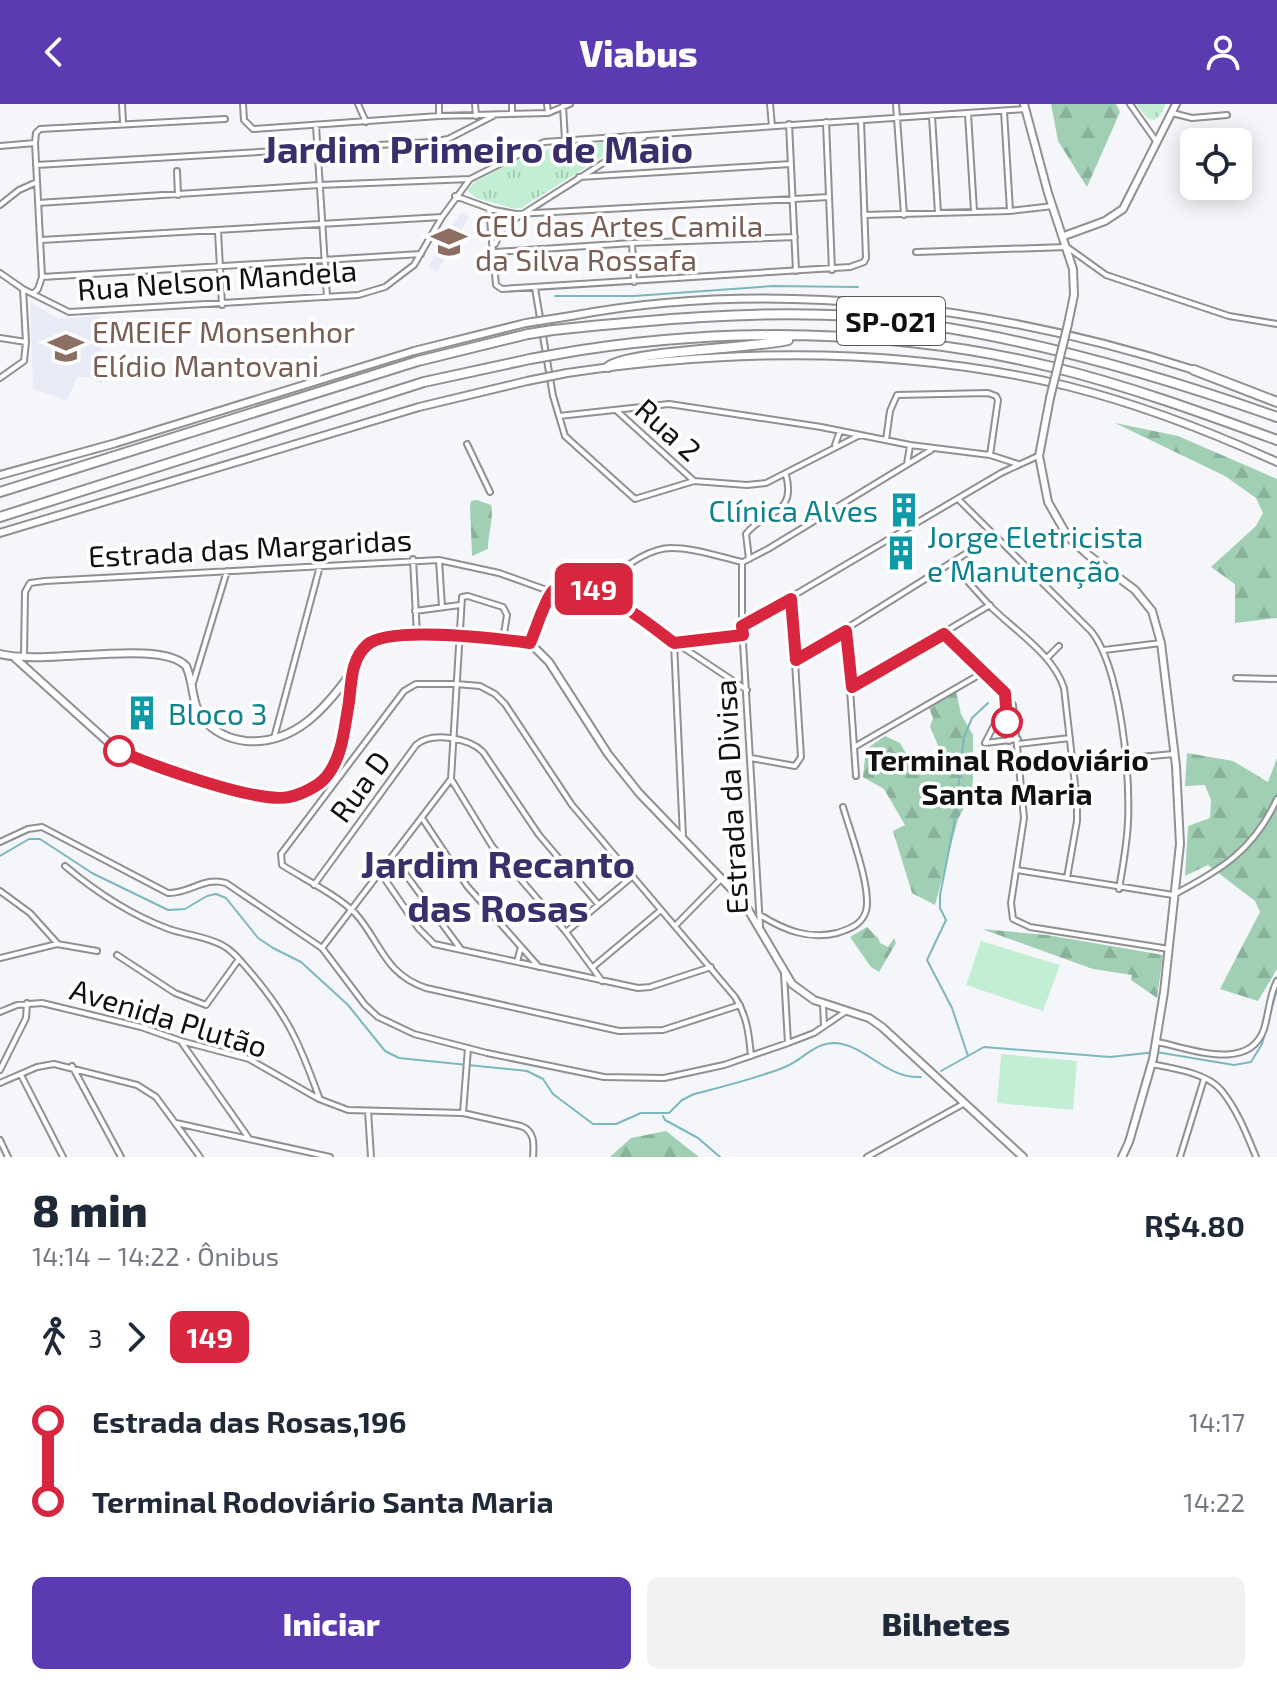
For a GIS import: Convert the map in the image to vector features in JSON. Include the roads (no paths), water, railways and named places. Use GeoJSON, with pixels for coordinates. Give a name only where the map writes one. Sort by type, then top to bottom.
{"type":"FeatureCollection","features":[{"type":"Feature","properties":{"kind":"highway","name":"SP-021"},"geometry":{"type":"LineString","coordinates":[[0,492],[418,361],[528,334],[640,321],[750,316],[849,316],[887,320],[999,338],[1054,351],[1220,397],[1277,417]]}},
{"type":"Feature","properties":{"kind":"highway","name":"SP-021"},"geometry":{"type":"LineString","coordinates":[[0,517],[424,382],[530,359],[635,342],[753,336],[856,338],[928,346],[1050,367],[1164,399],[1277,440]]}},
{"type":"Feature","properties":{"kind":"highway"},"geometry":{"type":"LineString","coordinates":[[608,367],[628,358],[753,347],[799,337]]}},
{"type":"Feature","properties":{"kind":"highway"},"geometry":{"type":"LineString","coordinates":[[1194,370],[1277,399]]}},
{"type":"Feature","properties":{"kind":"main road"},"geometry":{"type":"LineString","coordinates":[[1064,236],[1105,221],[1123,209],[1176,104]]}},
{"type":"Feature","properties":{"kind":"main road"},"geometry":{"type":"LineString","coordinates":[[1025,107],[1075,280],[1039,456],[1042,482],[1056,520],[1068,537],[1135,590],[1152,611],[1161,643],[1174,754],[1180,833],[1169,949],[1152,1062],[1122,1157]]}},
{"type":"Feature","properties":{"kind":"main road"},"geometry":{"type":"LineString","coordinates":[[0,475],[116,443],[414,351],[526,323],[619,309],[707,302],[792,300],[876,305],[960,314],[1024,326],[1154,357],[1194,370]]}},
{"type":"Feature","properties":{"kind":"main road"},"geometry":{"type":"LineString","coordinates":[[0,533],[431,403],[567,373],[694,358],[794,356],[895,360],[997,372],[1067,386],[1170,417],[1277,462]]}},
{"type":"Feature","properties":{"kind":"main road"},"geometry":{"type":"LineString","coordinates":[[25,664],[40,659],[157,653],[181,660],[190,674],[199,713],[220,733],[240,740],[274,740],[294,733],[307,722],[352,672],[365,646],[380,638],[417,635],[530,643],[549,662],[615,764],[743,901],[784,974],[801,993],[823,1004],[869,1018],[882,1027],[1023,1157]]}},
{"type":"Feature","properties":{"kind":"main road"},"geometry":{"type":"LineString","coordinates":[[0,654],[25,664],[118,751],[229,789],[277,798],[309,789],[324,780],[333,767],[343,734],[352,672]]}},
{"type":"Feature","properties":{"kind":"street"},"geometry":{"type":"LineString","coordinates":[[122,104],[123,123]]}},
{"type":"Feature","properties":{"kind":"street"},"geometry":{"type":"LineString","coordinates":[[243,104],[244,120],[249,127],[548,113],[570,104]]}},
{"type":"Feature","properties":{"kind":"street"},"geometry":{"type":"LineString","coordinates":[[358,104],[366,122]]}},
{"type":"Feature","properties":{"kind":"street"},"geometry":{"type":"LineString","coordinates":[[439,104],[439,116]]}},
{"type":"Feature","properties":{"kind":"street"},"geometry":{"type":"LineString","coordinates":[[475,104],[476,116]]}},
{"type":"Feature","properties":{"kind":"street"},"geometry":{"type":"LineString","coordinates":[[512,104],[512,114]]}},
{"type":"Feature","properties":{"kind":"street"},"geometry":{"type":"LineString","coordinates":[[547,104],[548,113]]}},
{"type":"Feature","properties":{"kind":"street"},"geometry":{"type":"LineString","coordinates":[[770,104],[772,126]]}},
{"type":"Feature","properties":{"kind":"street"},"geometry":{"type":"LineString","coordinates":[[896,104],[904,215]]}},
{"type":"Feature","properties":{"kind":"street"},"geometry":{"type":"LineString","coordinates":[[1130,104],[1157,142]]}},
{"type":"Feature","properties":{"kind":"street"},"geometry":{"type":"LineString","coordinates":[[563,106],[565,140]]}},
{"type":"Feature","properties":{"kind":"street","name":"Rua Nelson Mandela"},"geometry":{"type":"LineString","coordinates":[[0,273],[23,289],[69,312],[358,295],[385,287],[414,265],[455,196],[470,179],[533,146],[565,140],[1004,111],[1025,107]]}},
{"type":"Feature","properties":{"kind":"street"},"geometry":{"type":"LineString","coordinates":[[1004,111],[1010,211]]}},
{"type":"Feature","properties":{"kind":"street"},"geometry":{"type":"LineString","coordinates":[[968,113],[974,211]]}},
{"type":"Feature","properties":{"kind":"street"},"geometry":{"type":"LineString","coordinates":[[1172,113],[1192,118],[1227,115]]}},
{"type":"Feature","properties":{"kind":"street"},"geometry":{"type":"LineString","coordinates":[[932,115],[938,213]]}},
{"type":"Feature","properties":{"kind":"street"},"geometry":{"type":"LineString","coordinates":[[36,165],[317,150],[448,139],[493,116]]}},
{"type":"Feature","properties":{"kind":"street"},"geometry":{"type":"LineString","coordinates":[[33,294],[42,277],[35,143],[36,133],[40,129],[225,119]]}},
{"type":"Feature","properties":{"kind":"street"},"geometry":{"type":"LineString","coordinates":[[489,209],[496,285],[502,289],[832,270],[864,262],[860,121]]}},
{"type":"Feature","properties":{"kind":"street"},"geometry":{"type":"LineString","coordinates":[[826,122],[832,270]]}},
{"type":"Feature","properties":{"kind":"street"},"geometry":{"type":"LineString","coordinates":[[789,124],[796,271]]}},
{"type":"Feature","properties":{"kind":"street"},"geometry":{"type":"LineString","coordinates":[[316,126],[327,297]]}},
{"type":"Feature","properties":{"kind":"street"},"geometry":{"type":"LineString","coordinates":[[494,249],[504,226],[646,135]]}},
{"type":"Feature","properties":{"kind":"street"},"geometry":{"type":"LineString","coordinates":[[0,146],[35,143]]}},
{"type":"Feature","properties":{"kind":"street"},"geometry":{"type":"LineString","coordinates":[[579,177],[791,164]]}},
{"type":"Feature","properties":{"kind":"street"},"geometry":{"type":"LineString","coordinates":[[177,171],[178,195]]}},
{"type":"Feature","properties":{"kind":"street"},"geometry":{"type":"LineString","coordinates":[[38,203],[470,179]]}},
{"type":"Feature","properties":{"kind":"street"},"geometry":{"type":"LineString","coordinates":[[0,205],[19,190],[37,182]]}},
{"type":"Feature","properties":{"kind":"street"},"geometry":{"type":"LineString","coordinates":[[455,196],[505,213],[829,197]]}},
{"type":"Feature","properties":{"kind":"street"},"geometry":{"type":"LineString","coordinates":[[864,215],[1010,211],[1053,206]]}},
{"type":"Feature","properties":{"kind":"street"},"geometry":{"type":"LineString","coordinates":[[41,240],[442,217]]}},
{"type":"Feature","properties":{"kind":"street"},"geometry":{"type":"LineString","coordinates":[[218,230],[222,305]]}},
{"type":"Feature","properties":{"kind":"street"},"geometry":{"type":"LineString","coordinates":[[494,249],[795,237]]}},
{"type":"Feature","properties":{"kind":"street"},"geometry":{"type":"LineString","coordinates":[[632,243],[634,282]]}},
{"type":"Feature","properties":{"kind":"street"},"geometry":{"type":"LineString","coordinates":[[916,252],[1067,247],[1106,275],[1229,316],[1277,324]]}},
{"type":"Feature","properties":{"kind":"street"},"geometry":{"type":"LineString","coordinates":[[42,277],[421,254]]}},
{"type":"Feature","properties":{"kind":"street"},"geometry":{"type":"LineString","coordinates":[[535,288],[553,396],[565,436],[635,499],[694,481],[758,484],[785,474],[835,445],[860,435]]}},
{"type":"Feature","properties":{"kind":"street"},"geometry":{"type":"LineString","coordinates":[[0,378],[24,361],[23,289]]}},
{"type":"Feature","properties":{"kind":"street"},"geometry":{"type":"LineString","coordinates":[[0,338],[26,342]]}},
{"type":"Feature","properties":{"kind":"street"},"geometry":{"type":"LineString","coordinates":[[886,440],[894,399],[901,394],[988,393],[998,400],[990,455]]}},
{"type":"Feature","properties":{"kind":"street"},"geometry":{"type":"LineString","coordinates":[[559,416],[669,404],[933,449],[990,455],[1018,464]]}},
{"type":"Feature","properties":{"kind":"street","name":"Rua 2"},"geometry":{"type":"LineString","coordinates":[[614,409],[694,481]]}},
{"type":"Feature","properties":{"kind":"street"},"geometry":{"type":"LineString","coordinates":[[835,445],[840,431]]}},
{"type":"Feature","properties":{"kind":"street"},"geometry":{"type":"LineString","coordinates":[[467,444],[490,492]]}},
{"type":"Feature","properties":{"kind":"street"},"geometry":{"type":"LineString","coordinates":[[907,464],[910,445]]}},
{"type":"Feature","properties":{"kind":"street"},"geometry":{"type":"LineString","coordinates":[[595,589],[641,558],[664,548],[742,562],[933,449]]}},
{"type":"Feature","properties":{"kind":"street"},"geometry":{"type":"LineString","coordinates":[[742,626],[1018,464],[1039,456]]}},
{"type":"Feature","properties":{"kind":"street"},"geometry":{"type":"LineString","coordinates":[[749,559],[746,534],[786,503],[789,489],[785,474]]}},
{"type":"Feature","properties":{"kind":"street"},"geometry":{"type":"LineString","coordinates":[[958,499],[1091,631],[1104,650],[1114,686],[1125,758],[1128,820],[1119,889]]}},
{"type":"Feature","properties":{"kind":"street"},"geometry":{"type":"LineString","coordinates":[[796,660],[994,536]]}},
{"type":"Feature","properties":{"kind":"street"},"geometry":{"type":"LineString","coordinates":[[413,559],[417,635]]}},
{"type":"Feature","properties":{"kind":"street","name":"Estrada das Margaridas"},"geometry":{"type":"LineString","coordinates":[[25,664],[25,599],[30,583],[413,559],[439,560],[499,573],[552,592]]}},
{"type":"Feature","properties":{"kind":"street"},"geometry":{"type":"LineString","coordinates":[[439,560],[442,607]]}},
{"type":"Feature","properties":{"kind":"street","name":"Estrada da Divisa"},"geometry":{"type":"LineString","coordinates":[[742,562],[742,626],[760,932]]}},
{"type":"Feature","properties":{"kind":"street"},"geometry":{"type":"LineString","coordinates":[[952,564],[1060,676],[1070,738],[1077,821],[1067,878]]}},
{"type":"Feature","properties":{"kind":"street"},"geometry":{"type":"LineString","coordinates":[[274,740],[320,566]]}},
{"type":"Feature","properties":{"kind":"street"},"geometry":{"type":"LineString","coordinates":[[192,686],[227,571]]}},
{"type":"Feature","properties":{"kind":"street"},"geometry":{"type":"LineString","coordinates":[[530,643],[552,592],[566,584],[595,589],[747,690]]}},
{"type":"Feature","properties":{"kind":"street"},"geometry":{"type":"LineString","coordinates":[[322,948],[451,779],[462,597],[465,595],[503,607],[507,615],[503,640]]}},
{"type":"Feature","properties":{"kind":"street"},"geometry":{"type":"LineString","coordinates":[[751,758],[795,766],[801,757],[791,599]]}},
{"type":"Feature","properties":{"kind":"street"},"geometry":{"type":"LineString","coordinates":[[415,611],[460,605]]}},
{"type":"Feature","properties":{"kind":"street"},"geometry":{"type":"LineString","coordinates":[[852,687],[990,605]]}},
{"type":"Feature","properties":{"kind":"street"},"geometry":{"type":"LineString","coordinates":[[846,631],[856,776]]}},
{"type":"Feature","properties":{"kind":"street"},"geometry":{"type":"LineString","coordinates":[[944,634],[1005,693],[1013,705],[1024,818],[1010,911],[1019,924],[1169,949]]}},
{"type":"Feature","properties":{"kind":"street"},"geometry":{"type":"LineString","coordinates":[[674,643],[743,635]]}},
{"type":"Feature","properties":{"kind":"street"},"geometry":{"type":"LineString","coordinates":[[674,643],[683,840]]}},
{"type":"Feature","properties":{"kind":"street"},"geometry":{"type":"LineString","coordinates":[[1104,650],[1161,643]]}},
{"type":"Feature","properties":{"kind":"street"},"geometry":{"type":"LineString","coordinates":[[1046,659],[1059,646]]}},
{"type":"Feature","properties":{"kind":"street"},"geometry":{"type":"LineString","coordinates":[[856,746],[984,672]]}},
{"type":"Feature","properties":{"kind":"street"},"geometry":{"type":"LineString","coordinates":[[1236,678],[1277,679]]}},
{"type":"Feature","properties":{"kind":"street"},"geometry":{"type":"LineString","coordinates":[[740,1005],[663,1030],[619,1031],[426,988],[404,978],[390,966],[352,911],[282,865],[283,848],[404,691],[416,684],[456,684],[487,689],[505,704],[572,805],[740,1005],[749,1028],[751,1056]]}},
{"type":"Feature","properties":{"kind":"street"},"geometry":{"type":"LineString","coordinates":[[1005,693],[1009,741]]}},
{"type":"Feature","properties":{"kind":"street"},"geometry":{"type":"LineString","coordinates":[[1005,704],[985,743],[1070,738]]}},
{"type":"Feature","properties":{"kind":"street","name":"Rua D"},"geometry":{"type":"LineString","coordinates":[[314,885],[416,745],[428,738],[453,739]]}},
{"type":"Feature","properties":{"kind":"street"},"geometry":{"type":"LineString","coordinates":[[453,739],[472,744],[483,752],[539,835],[598,904]]}},
{"type":"Feature","properties":{"kind":"street"},"geometry":{"type":"LineString","coordinates":[[1072,763],[1174,754]]}},
{"type":"Feature","properties":{"kind":"street"},"geometry":{"type":"LineString","coordinates":[[451,779],[492,846],[566,932],[602,981]]}},
{"type":"Feature","properties":{"kind":"street"},"geometry":{"type":"LineString","coordinates":[[1017,870],[1119,889],[1173,895],[1234,859],[1252,841],[1277,799]]}},
{"type":"Feature","properties":{"kind":"street"},"geometry":{"type":"LineString","coordinates":[[760,915],[780,927],[809,935],[828,935],[850,929],[862,920],[867,910],[863,875],[843,807]]}},
{"type":"Feature","properties":{"kind":"street"},"geometry":{"type":"LineString","coordinates":[[1270,814],[1277,818]]}},
{"type":"Feature","properties":{"kind":"street"},"geometry":{"type":"LineString","coordinates":[[422,818],[467,886],[539,967]]}},
{"type":"Feature","properties":{"kind":"street"},"geometry":{"type":"LineString","coordinates":[[0,842],[28,829],[48,829],[168,893],[218,880],[226,883],[322,948],[365,1005],[378,1017],[414,1034],[468,1048],[620,1079],[674,1076],[751,1056],[824,1027],[845,1012]]}},
{"type":"Feature","properties":{"kind":"street"},"geometry":{"type":"LineString","coordinates":[[392,856],[461,949]]}},
{"type":"Feature","properties":{"kind":"street"},"geometry":{"type":"LineString","coordinates":[[65,866],[93,889],[123,907],[173,930],[220,944],[239,959],[289,1023],[319,1099]]}},
{"type":"Feature","properties":{"kind":"street"},"geometry":{"type":"LineString","coordinates":[[380,872],[427,939],[441,946],[638,988],[711,967]]}},
{"type":"Feature","properties":{"kind":"street"},"geometry":{"type":"LineString","coordinates":[[566,932],[633,876]]}},
{"type":"Feature","properties":{"kind":"street"},"geometry":{"type":"LineString","coordinates":[[675,926],[723,878]]}},
{"type":"Feature","properties":{"kind":"street"},"geometry":{"type":"LineString","coordinates":[[0,891],[30,913],[57,944]]}},
{"type":"Feature","properties":{"kind":"street"},"geometry":{"type":"LineString","coordinates":[[593,967],[661,910]]}},
{"type":"Feature","properties":{"kind":"street"},"geometry":{"type":"LineString","coordinates":[[0,958],[57,944],[97,951]]}},
{"type":"Feature","properties":{"kind":"street"},"geometry":{"type":"LineString","coordinates":[[517,962],[521,947]]}},
{"type":"Feature","properties":{"kind":"street"},"geometry":{"type":"LineString","coordinates":[[117,955],[175,993],[206,1005],[239,959]]}},
{"type":"Feature","properties":{"kind":"street"},"geometry":{"type":"LineString","coordinates":[[784,974],[788,1043]]}},
{"type":"Feature","properties":{"kind":"street"},"geometry":{"type":"LineString","coordinates":[[1156,1044],[1225,1055],[1247,1051],[1264,1030],[1277,981]]}},
{"type":"Feature","properties":{"kind":"street"},"geometry":{"type":"LineString","coordinates":[[0,1070],[26,1018],[27,1003]]}},
{"type":"Feature","properties":{"kind":"street","name":"Avenida Plutão"},"geometry":{"type":"LineString","coordinates":[[0,1012],[27,1003],[42,1003],[141,1027],[249,1059],[319,1099],[348,1110],[463,1113],[527,1128],[533,1139],[533,1156]]}},
{"type":"Feature","properties":{"kind":"street"},"geometry":{"type":"LineString","coordinates":[[823,1004],[824,1027]]}},
{"type":"Feature","properties":{"kind":"street"},"geometry":{"type":"LineString","coordinates":[[181,1041],[248,1138]]}},
{"type":"Feature","properties":{"kind":"street"},"geometry":{"type":"LineString","coordinates":[[192,1056],[196,1045]]}},
{"type":"Feature","properties":{"kind":"street"},"geometry":{"type":"LineString","coordinates":[[463,1113],[468,1048]]}},
{"type":"Feature","properties":{"kind":"street"},"geometry":{"type":"LineString","coordinates":[[1152,1062],[1204,1079],[1222,1090],[1241,1122],[1256,1157]]}},
{"type":"Feature","properties":{"kind":"street"},"geometry":{"type":"LineString","coordinates":[[0,1083],[46,1064],[72,1066],[148,1089],[200,1157]]}},
{"type":"Feature","properties":{"kind":"street"},"geometry":{"type":"LineString","coordinates":[[72,1066],[121,1157]]}},
{"type":"Feature","properties":{"kind":"street"},"geometry":{"type":"LineString","coordinates":[[303,1089],[308,1084],[310,1074]]}},
{"type":"Feature","properties":{"kind":"street"},"geometry":{"type":"LineString","coordinates":[[21,1075],[63,1157]]}},
{"type":"Feature","properties":{"kind":"street"},"geometry":{"type":"LineString","coordinates":[[1180,1157],[1204,1079]]}},
{"type":"Feature","properties":{"kind":"street"},"geometry":{"type":"LineString","coordinates":[[867,1157],[963,1104]]}},
{"type":"Feature","properties":{"kind":"street"},"geometry":{"type":"LineString","coordinates":[[368,1111],[371,1157]]}},
{"type":"Feature","properties":{"kind":"street"},"geometry":{"type":"LineString","coordinates":[[232,1134],[234,1120]]}},
{"type":"Feature","properties":{"kind":"street"},"geometry":{"type":"LineString","coordinates":[[176,1123],[330,1157]]}},
{"type":"Feature","properties":{"kind":"street"},"geometry":{"type":"LineString","coordinates":[[182,1132],[194,1127]]}},
{"type":"Feature","properties":{"kind":"street"},"geometry":{"type":"LineString","coordinates":[[0,1140],[8,1157]]}},
{"type":"Feature","properties":{"kind":"street"},"geometry":{"type":"LineString","coordinates":[[0,1156],[5,1150]]}},
{"type":"Feature","properties":{"kind":"waterway"},"geometry":{"type":"LineString","coordinates":[[555,296],[634,296],[773,286],[858,287]]}},
{"type":"Feature","properties":{"kind":"waterway"},"geometry":{"type":"LineString","coordinates":[[968,1056],[952,1008],[927,960],[946,920],[940,908],[940,895],[954,825],[964,737],[972,718],[988,703]]}},
{"type":"Feature","properties":{"kind":"waterway"},"geometry":{"type":"LineString","coordinates":[[0,856],[29,839],[40,839],[92,873],[168,910],[185,909],[216,894],[226,898],[258,938],[301,962],[348,1005],[385,1051],[399,1058],[527,1071],[543,1079],[553,1094],[593,1124],[616,1124],[641,1113],[669,1113],[682,1100],[694,1094],[774,1071],[827,1044],[846,1045],[897,1073],[921,1077]]}},
{"type":"Feature","properties":{"kind":"waterway"},"geometry":{"type":"LineString","coordinates":[[941,1071],[984,1047],[1110,1057],[1156,1052],[1234,1065],[1251,1062],[1262,1044],[1277,989]]}},
{"type":"Feature","properties":{"kind":"waterway"},"geometry":{"type":"LineString","coordinates":[[663,1116],[698,1138],[720,1157]]}},
{"type":"Feature","properties":{"kind":"place","name":"CEU das Artes Camila da Silva Rossafa"},"geometry":{"type":"Point","coordinates":[449,242]}},
{"type":"Feature","properties":{"kind":"place","name":"EMEIEF Monsenhor Elídio Mantovani"},"geometry":{"type":"Point","coordinates":[66,348]}},
{"type":"Feature","properties":{"kind":"place","name":"Clínica Alves"},"geometry":{"type":"Point","coordinates":[904,510]}},
{"type":"Feature","properties":{"kind":"place","name":"Jorge Eletricista e Manutenção"},"geometry":{"type":"Point","coordinates":[901,553]}},
{"type":"Feature","properties":{"kind":"place","name":"Bloco 3"},"geometry":{"type":"Point","coordinates":[142,713]}},
{"type":"Feature","properties":{"kind":"place","name":"Terminal Rodoviário Santa Maria"},"geometry":{"type":"Point","coordinates":[1007,722]}},
{"type":"Feature","properties":{"kind":"district","name":"Jardim Primeiro de Maio"},"geometry":{"type":"Point","coordinates":[478,148]}},
{"type":"Feature","properties":{"kind":"district","name":"Jardim Recanto das Rosas"},"geometry":{"type":"Point","coordinates":[498,885]}}]}
